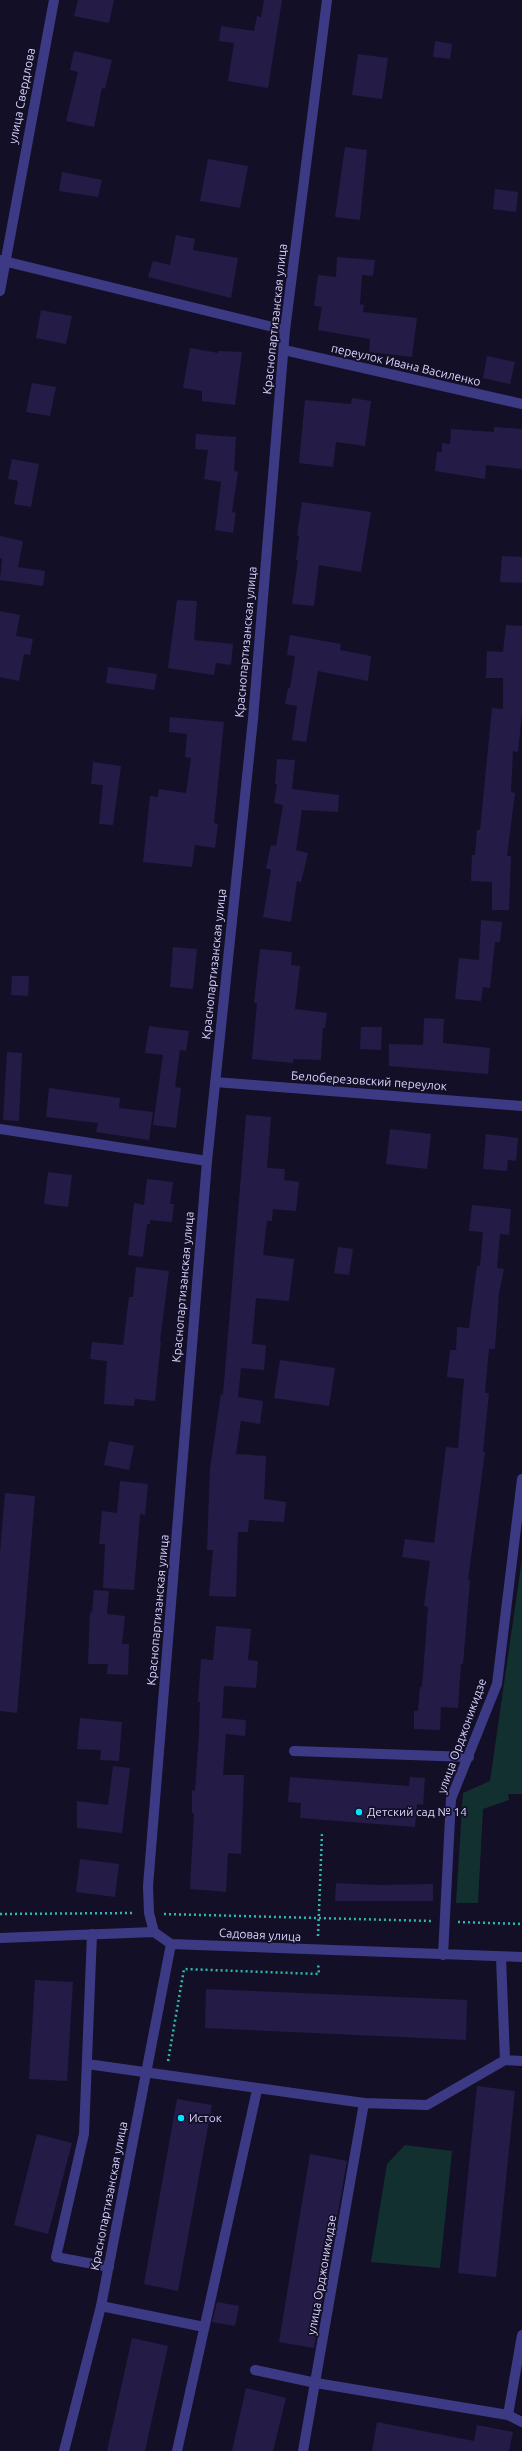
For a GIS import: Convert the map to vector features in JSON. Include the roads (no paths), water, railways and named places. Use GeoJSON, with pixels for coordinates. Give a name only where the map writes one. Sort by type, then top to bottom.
{"type":"FeatureCollection","features":[{"type":"Feature","properties":{"kind":"street","name":"улица Свердлова"},"geometry":{"type":"LineString","coordinates":[[0,291],[2,260],[54,0]]}},
{"type":"Feature","properties":{"kind":"street","name":"Краснопартизанская улица"},"geometry":{"type":"LineString","coordinates":[[154,1932],[149,1913],[150,1871],[207,1161],[252,719],[285,330],[327,0]]}},
{"type":"Feature","properties":{"kind":"street"},"geometry":{"type":"LineString","coordinates":[[2,260],[285,330]]}},
{"type":"Feature","properties":{"kind":"street","name":"переулок Ивана Василенко"},"geometry":{"type":"LineString","coordinates":[[284,350],[522,404]]}},
{"type":"Feature","properties":{"kind":"street","name":"Белоберезовский переулок"},"geometry":{"type":"LineString","coordinates":[[215,1082],[522,1106]]}},
{"type":"Feature","properties":{"kind":"street"},"geometry":{"type":"LineString","coordinates":[[0,1129],[207,1161]]}},
{"type":"Feature","properties":{"kind":"street","name":"улица Орджоникидзе"},"geometry":{"type":"LineString","coordinates":[[443,1955],[451,1799],[497,1684],[522,1478]]}},
{"type":"Feature","properties":{"kind":"street"},"geometry":{"type":"LineString","coordinates":[[294,1751],[469,1757]]}},
{"type":"Feature","properties":{"kind":"street"},"geometry":{"type":"LineString","coordinates":[[0,1938],[154,1932],[171,1944]]}},
{"type":"Feature","properties":{"kind":"street"},"geometry":{"type":"LineString","coordinates":[[92,1934],[84,2134],[56,2257],[109,2267]]}},
{"type":"Feature","properties":{"kind":"street","name":"Краснопартизанская улица"},"geometry":{"type":"LineString","coordinates":[[64,2451],[101,2306],[171,1944]]}},
{"type":"Feature","properties":{"kind":"street","name":"Садовая улица"},"geometry":{"type":"LineString","coordinates":[[171,1944],[318,1951],[522,1957]]}},
{"type":"Feature","properties":{"kind":"street"},"geometry":{"type":"LineString","coordinates":[[501,1957],[505,2060]]}},
{"type":"Feature","properties":{"kind":"street"},"geometry":{"type":"LineString","coordinates":[[87,2064],[257,2090],[364,2103],[428,2105],[505,2060],[522,2060]]}},
{"type":"Feature","properties":{"kind":"street"},"geometry":{"type":"LineString","coordinates":[[177,2451],[257,2090]]}},
{"type":"Feature","properties":{"kind":"street","name":"улица Орджоникидзе"},"geometry":{"type":"LineString","coordinates":[[303,2451],[364,2103]]}},
{"type":"Feature","properties":{"kind":"street"},"geometry":{"type":"LineString","coordinates":[[101,2306],[204,2327]]}},
{"type":"Feature","properties":{"kind":"street"},"geometry":{"type":"LineString","coordinates":[[508,2415],[522,2335]]}},
{"type":"Feature","properties":{"kind":"street"},"geometry":{"type":"LineString","coordinates":[[255,2370],[316,2383],[508,2415],[522,2422]]}},
{"type":"Feature","properties":{"kind":"place","name":"Детский сад № 14"},"geometry":{"type":"Point","coordinates":[359,1812]}},
{"type":"Feature","properties":{"kind":"place","name":"Исток"},"geometry":{"type":"Point","coordinates":[181,2118]}}]}
